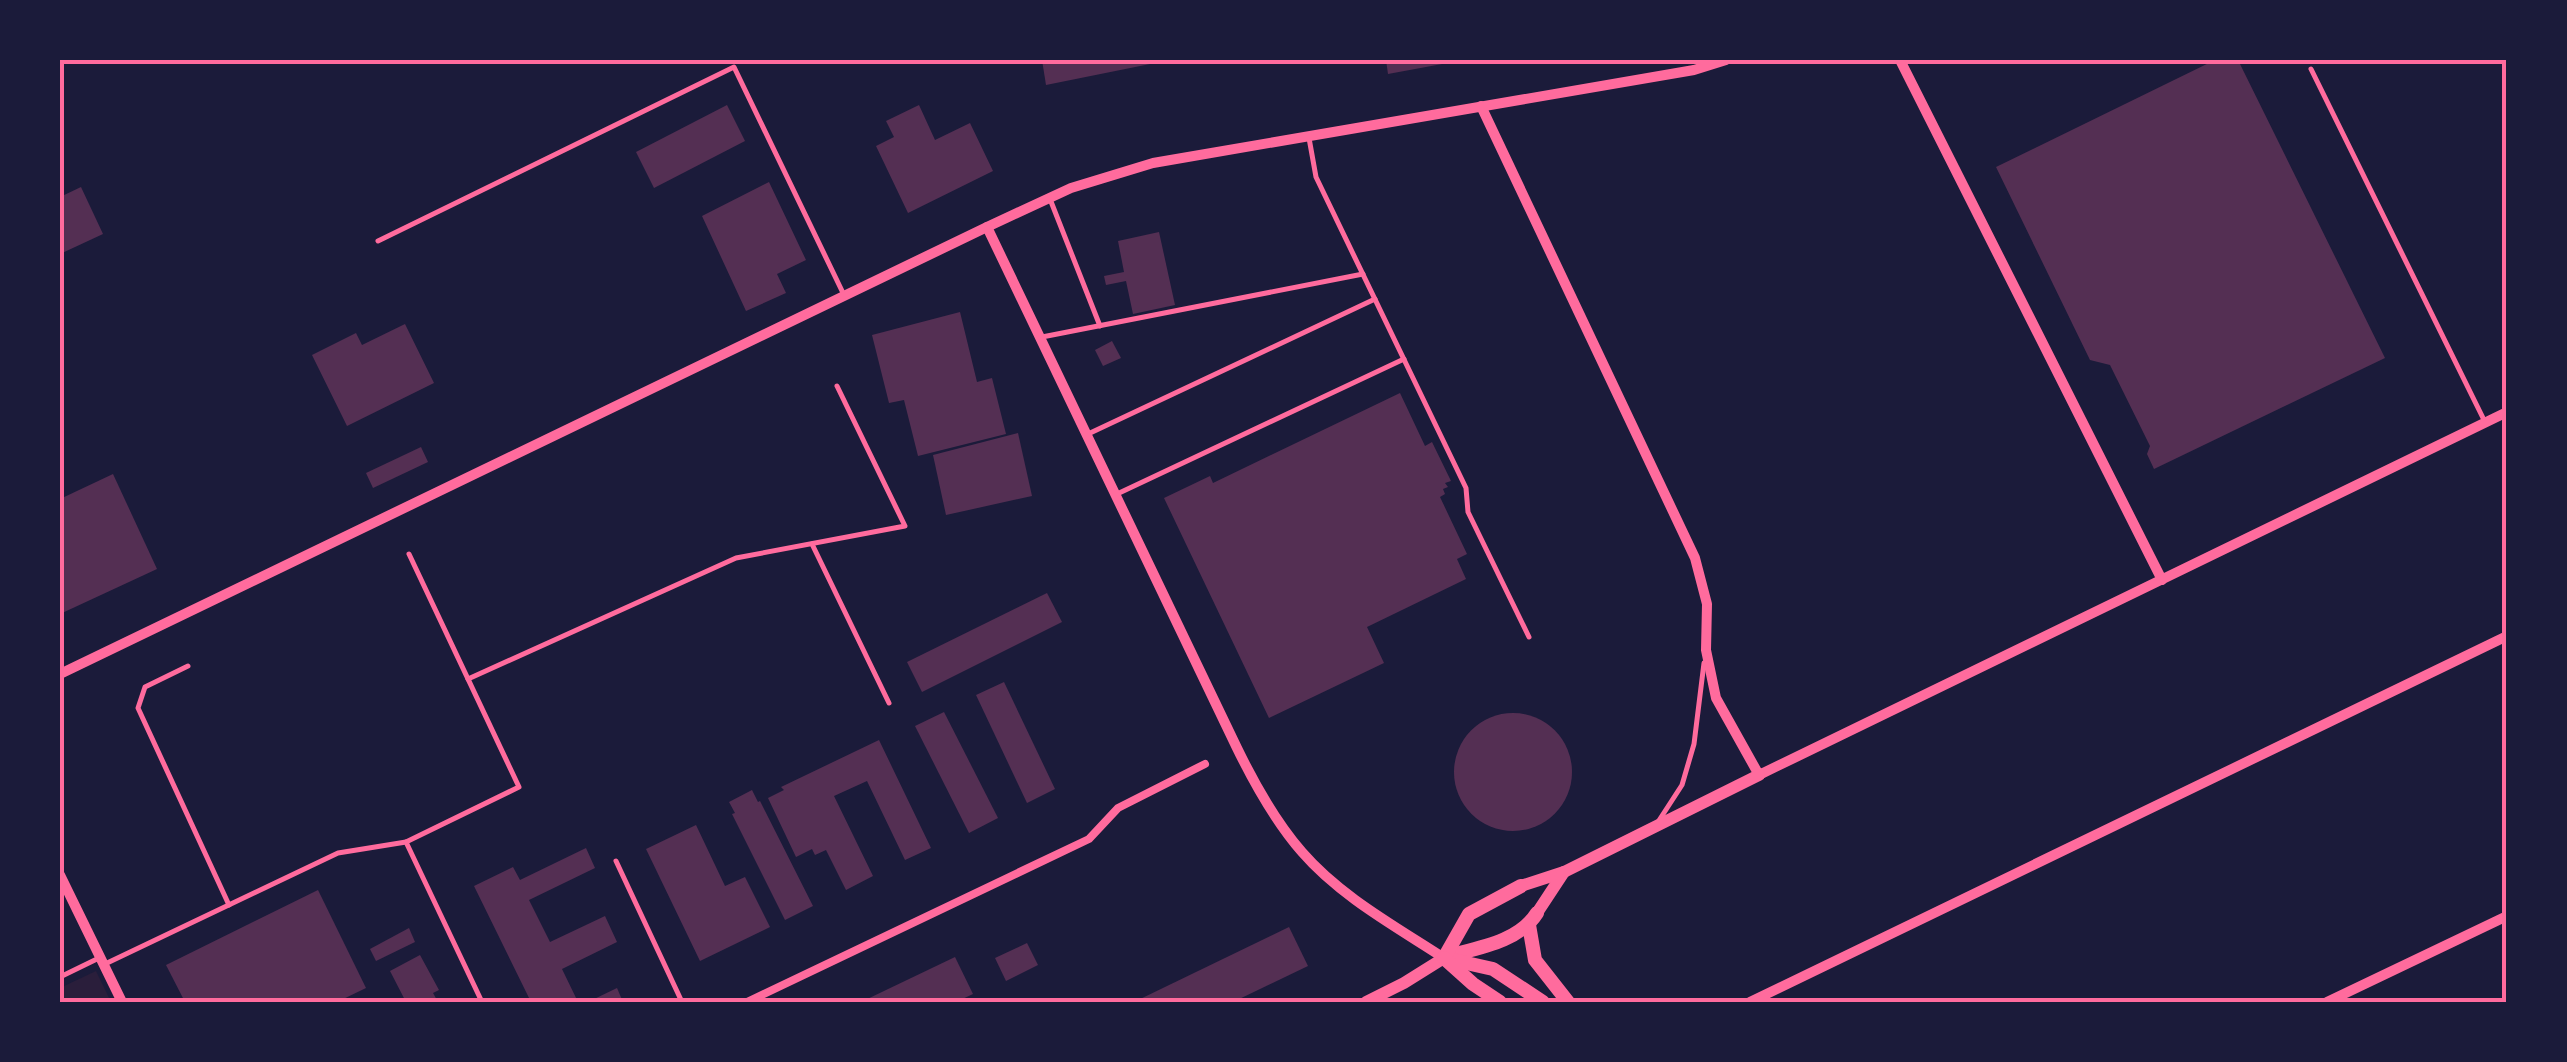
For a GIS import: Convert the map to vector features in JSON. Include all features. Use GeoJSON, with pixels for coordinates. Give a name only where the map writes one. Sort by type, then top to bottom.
{"type":"FeatureCollection","features":[{"type":"Feature","properties":{"kind":"main road"},"geometry":{"type":"LineString","coordinates":[[1444,958],[1469,914],[1521,886]]}},
{"type":"Feature","properties":{"kind":"main road"},"geometry":{"type":"LineString","coordinates":[[1444,958],[1508,938],[1533,919]]}},
{"type":"Feature","properties":{"kind":"main road"},"geometry":{"type":"LineString","coordinates":[[1533,919],[1535,960],[1568,1002]]}},
{"type":"Feature","properties":{"kind":"main road"},"geometry":{"type":"LineString","coordinates":[[1444,958],[1472,984],[1500,1002]]}},
{"type":"Feature","properties":{"kind":"main road"},"geometry":{"type":"LineString","coordinates":[[1444,958],[1493,969],[1543,1002]]}},
{"type":"Feature","properties":{"kind":"street"},"geometry":{"type":"LineString","coordinates":[[60,674],[844,294],[1049,198],[1118,172],[1308,134],[1694,70],[1726,60]]}},
{"type":"Feature","properties":{"kind":"street"},"geometry":{"type":"LineString","coordinates":[[1900,60],[2162,580]]}},
{"type":"Feature","properties":{"kind":"street"},"geometry":{"type":"LineString","coordinates":[[1481,106],[1695,558],[1707,604],[1706,650],[1716,698],[1759,775]]}},
{"type":"Feature","properties":{"kind":"street"},"geometry":{"type":"LineString","coordinates":[[988,226],[1245,764],[1274,815],[1304,854],[1336,885],[1444,958],[1366,1002]]}},
{"type":"Feature","properties":{"kind":"street"},"geometry":{"type":"LineString","coordinates":[[1521,886],[1564,872],[2507,412]]}},
{"type":"Feature","properties":{"kind":"street"},"geometry":{"type":"LineString","coordinates":[[1750,1002],[2507,636]]}},
{"type":"Feature","properties":{"kind":"street"},"geometry":{"type":"LineString","coordinates":[[746,1002],[1089,839],[1118,808],[1205,764]]}},
{"type":"Feature","properties":{"kind":"street"},"geometry":{"type":"LineString","coordinates":[[1533,919],[1564,872]]}},
{"type":"Feature","properties":{"kind":"street"},"geometry":{"type":"LineString","coordinates":[[60,875],[122,1002]]}},
{"type":"Feature","properties":{"kind":"street"},"geometry":{"type":"LineString","coordinates":[[2327,1002],[2507,916]]}},
{"type":"Feature","properties":{"kind":"lane"},"geometry":{"type":"LineString","coordinates":[[731,60],[844,294]]}},
{"type":"Feature","properties":{"kind":"lane"},"geometry":{"type":"LineString","coordinates":[[378,240],[734,68]]}},
{"type":"Feature","properties":{"kind":"lane"},"geometry":{"type":"LineString","coordinates":[[2312,69],[2485,422]]}},
{"type":"Feature","properties":{"kind":"lane"},"geometry":{"type":"LineString","coordinates":[[1308,134],[1316,177],[1466,488],[1468,512],[1529,637]]}},
{"type":"Feature","properties":{"kind":"lane"},"geometry":{"type":"LineString","coordinates":[[1049,198],[1100,326]]}},
{"type":"Feature","properties":{"kind":"lane"},"geometry":{"type":"LineString","coordinates":[[1040,338],[1363,274]]}},
{"type":"Feature","properties":{"kind":"lane"},"geometry":{"type":"LineString","coordinates":[[1087,434],[1375,299]]}},
{"type":"Feature","properties":{"kind":"lane"},"geometry":{"type":"LineString","coordinates":[[1116,495],[1404,359]]}},
{"type":"Feature","properties":{"kind":"lane"},"geometry":{"type":"LineString","coordinates":[[468,679],[736,558],[905,526],[838,386]]}},
{"type":"Feature","properties":{"kind":"lane"},"geometry":{"type":"LineString","coordinates":[[812,544],[889,703]]}},
{"type":"Feature","properties":{"kind":"lane"},"geometry":{"type":"LineString","coordinates":[[60,977],[338,854],[406,842],[519,787],[409,554]]}},
{"type":"Feature","properties":{"kind":"lane"},"geometry":{"type":"LineString","coordinates":[[1655,827],[1682,785],[1694,744],[1706,650]]}},
{"type":"Feature","properties":{"kind":"lane"},"geometry":{"type":"LineString","coordinates":[[188,666],[145,687],[138,708],[229,905]]}},
{"type":"Feature","properties":{"kind":"lane"},"geometry":{"type":"LineString","coordinates":[[406,842],[482,1002]]}},
{"type":"Feature","properties":{"kind":"lane"},"geometry":{"type":"LineString","coordinates":[[616,861],[682,1002]]}},
{"type":"Feature","properties":{"kind":"shaded area"},"geometry":{"type":"Polygon","coordinates":[[[96,971],[111,1002],[60,1002],[60,988],[96,971]]]}},
{"type":"Feature","properties":{"kind":"building"},"geometry":{"type":"Polygon","coordinates":[[[1042,60],[1160,60],[1160,62],[1046,85],[1042,60]]]}},
{"type":"Feature","properties":{"kind":"building"},"geometry":{"type":"Polygon","coordinates":[[[1386,60],[1453,60],[1453,62],[1388,74],[1386,60]]]}},
{"type":"Feature","properties":{"kind":"building"},"geometry":{"type":"Polygon","coordinates":[[[2215,60],[2238,60],[2385,358],[2154,469],[2147,454],[2150,446],[2110,365],[2090,360],[1996,167],[2215,60]]]}},
{"type":"Feature","properties":{"kind":"building"},"geometry":{"type":"Polygon","coordinates":[[[727,105],[745,141],[654,188],[636,152],[727,105]]]}},
{"type":"Feature","properties":{"kind":"building"},"geometry":{"type":"Polygon","coordinates":[[[919,105],[935,140],[970,123],[993,171],[908,213],[876,146],[894,137],[886,121],[919,105]]]}},
{"type":"Feature","properties":{"kind":"building"},"geometry":{"type":"Polygon","coordinates":[[[769,182],[806,260],[777,274],[786,293],[746,311],[702,216],[769,182]]]}},
{"type":"Feature","properties":{"kind":"building"},"geometry":{"type":"Polygon","coordinates":[[[81,187],[103,234],[60,254],[60,197],[81,187]]]}},
{"type":"Feature","properties":{"kind":"building"},"geometry":{"type":"Polygon","coordinates":[[[1159,232],[1175,305],[1133,314],[1126,281],[1106,285],[1104,276],[1124,272],[1118,241],[1159,232]]]}},
{"type":"Feature","properties":{"kind":"building"},"geometry":{"type":"Polygon","coordinates":[[[960,312],[977,382],[992,378],[1006,434],[918,456],[904,400],[889,403],[872,335],[960,312]]]}},
{"type":"Feature","properties":{"kind":"building"},"geometry":{"type":"Polygon","coordinates":[[[405,324],[434,383],[347,426],[312,355],[356,333],[362,345],[405,324]]]}},
{"type":"Feature","properties":{"kind":"building"},"geometry":{"type":"Polygon","coordinates":[[[1112,341],[1121,358],[1103,366],[1095,350],[1112,341]]]}},
{"type":"Feature","properties":{"kind":"building"},"geometry":{"type":"Polygon","coordinates":[[[1400,393],[1425,446],[1432,442],[1451,481],[1445,483],[1448,487],[1440,497],[1467,554],[1457,559],[1466,579],[1367,627],[1384,663],[1269,718],[1164,498],[1210,476],[1213,483],[1400,393]]]}},
{"type":"Feature","properties":{"kind":"building"},"geometry":{"type":"Polygon","coordinates":[[[1018,433],[1032,496],[946,515],[933,455],[1018,433]]]}},
{"type":"Feature","properties":{"kind":"building"},"geometry":{"type":"Polygon","coordinates":[[[421,447],[428,462],[373,488],[366,473],[421,447]]]}},
{"type":"Feature","properties":{"kind":"building"},"geometry":{"type":"Polygon","coordinates":[[[113,474],[157,569],[60,614],[60,499],[113,474]]]}},
{"type":"Feature","properties":{"kind":"building"},"geometry":{"type":"Polygon","coordinates":[[[1047,593],[1062,622],[922,692],[907,662],[1047,593]]]}},
{"type":"Feature","properties":{"kind":"building"},"geometry":{"type":"Polygon","coordinates":[[[1004,682],[1055,789],[1027,803],[976,695],[1004,682]]]}},
{"type":"Feature","properties":{"kind":"building"},"geometry":{"type":"Polygon","coordinates":[[[944,712],[998,818],[969,833],[915,726],[944,712]]]}},
{"type":"Feature","properties":{"kind":"building"},"geometry":{"type":"Polygon","coordinates":[[[1513,713],[1536,718],[1555,730],[1567,749],[1572,772],[1567,795],[1555,814],[1536,826],[1513,831],[1490,826],[1471,814],[1459,795],[1454,772],[1459,749],[1471,730],[1490,718],[1513,713]]]}},
{"type":"Feature","properties":{"kind":"building"},"geometry":{"type":"Polygon","coordinates":[[[879,740],[931,848],[905,860],[867,781],[834,796],[873,876],[846,890],[826,850],[815,855],[812,849],[796,857],[768,798],[784,790],[781,787],[879,740]]]}},
{"type":"Feature","properties":{"kind":"building"},"geometry":{"type":"Polygon","coordinates":[[[752,790],[813,906],[785,920],[732,814],[735,813],[729,802],[752,790]]]}},
{"type":"Feature","properties":{"kind":"building"},"geometry":{"type":"Polygon","coordinates":[[[696,825],[725,886],[745,877],[770,927],[700,961],[646,849],[696,825]]]}},
{"type":"Feature","properties":{"kind":"building"},"geometry":{"type":"Polygon","coordinates":[[[586,848],[595,868],[529,900],[550,942],[605,916],[617,942],[562,969],[578,1002],[531,1002],[474,886],[513,867],[520,880],[586,848]]]}},
{"type":"Feature","properties":{"kind":"building"},"geometry":{"type":"Polygon","coordinates":[[[318,890],[366,988],[337,1002],[185,1002],[166,965],[318,890]]]}},
{"type":"Feature","properties":{"kind":"building"},"geometry":{"type":"Polygon","coordinates":[[[1289,927],[1308,966],[1233,1002],[1134,1002],[1289,927]]]}},
{"type":"Feature","properties":{"kind":"building"},"geometry":{"type":"Polygon","coordinates":[[[409,928],[415,942],[376,961],[370,949],[409,928]]]}},
{"type":"Feature","properties":{"kind":"building"},"geometry":{"type":"Polygon","coordinates":[[[1027,943],[1038,965],[1006,981],[995,958],[1027,943]]]}},
{"type":"Feature","properties":{"kind":"building"},"geometry":{"type":"Polygon","coordinates":[[[420,955],[439,990],[433,993],[438,1002],[406,1002],[390,971],[420,955]]]}},
{"type":"Feature","properties":{"kind":"building"},"geometry":{"type":"Polygon","coordinates":[[[955,957],[973,994],[956,1002],[861,1002],[955,957]]]}},
{"type":"Feature","properties":{"kind":"building"},"geometry":{"type":"Polygon","coordinates":[[[617,988],[623,1002],[588,1002],[617,988]]]}}]}
